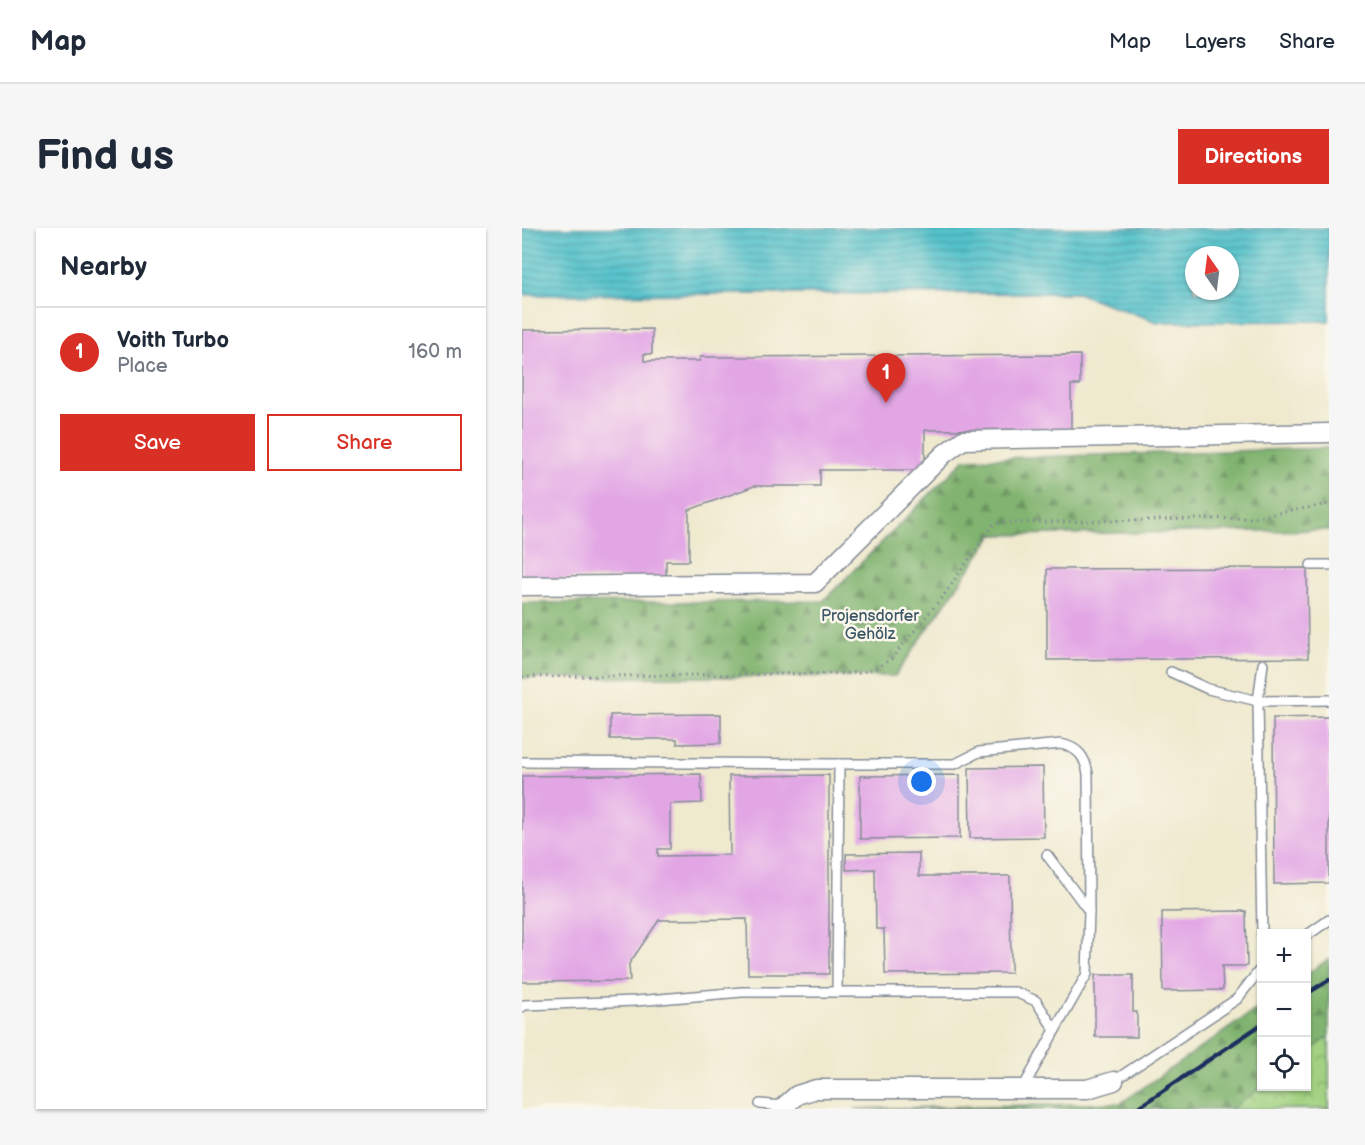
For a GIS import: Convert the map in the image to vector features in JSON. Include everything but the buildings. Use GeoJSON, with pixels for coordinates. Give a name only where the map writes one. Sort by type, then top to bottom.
{"type":"FeatureCollection","features":[{"type":"Feature","properties":{"kind":"street"},"geometry":{"type":"LineString","coordinates":[[522,586],[815,583],[944,454],[963,440],[1329,433]]}},
{"type":"Feature","properties":{"kind":"street"},"geometry":{"type":"LineString","coordinates":[[782,1108],[797,1095],[816,1089],[1087,1089],[1114,1081]]}},
{"type":"Feature","properties":{"kind":"lane"},"geometry":{"type":"LineString","coordinates":[[1311,565],[1329,565]]}},
{"type":"Feature","properties":{"kind":"lane"},"geometry":{"type":"LineString","coordinates":[[1262,929],[1258,701],[1263,664]]}},
{"type":"Feature","properties":{"kind":"lane"},"geometry":{"type":"LineString","coordinates":[[1172,672],[1208,689],[1258,701],[1329,700]]}},
{"type":"Feature","properties":{"kind":"lane"},"geometry":{"type":"LineString","coordinates":[[522,762],[955,764],[979,752],[1061,744],[1074,747],[1086,762],[1088,774],[1087,974],[1022,1090]]}},
{"type":"Feature","properties":{"kind":"lane"},"geometry":{"type":"LineString","coordinates":[[837,992],[839,764]]}},
{"type":"Feature","properties":{"kind":"lane"},"geometry":{"type":"LineString","coordinates":[[1047,855],[1089,910]]}},
{"type":"Feature","properties":{"kind":"lane"},"geometry":{"type":"LineString","coordinates":[[1311,933],[1329,920]]}},
{"type":"Feature","properties":{"kind":"lane"},"geometry":{"type":"LineString","coordinates":[[1114,1081],[1237,999],[1257,973]]}},
{"type":"Feature","properties":{"kind":"lane"},"geometry":{"type":"LineString","coordinates":[[522,1007],[524,1005],[636,1001],[742,992],[1015,992],[1036,1001],[1055,1030]]}},
{"type":"Feature","properties":{"kind":"lane"},"geometry":{"type":"LineString","coordinates":[[760,1104],[782,1108]]}},
{"type":"Feature","properties":{"kind":"path"},"geometry":{"type":"LineString","coordinates":[[522,677],[859,673],[876,668],[891,658],[944,595],[994,523],[1251,518],[1329,504]]}},
{"type":"Feature","properties":{"kind":"green space","name":"Projensdorfer Gehölz"},"geometry":{"type":"Polygon","coordinates":[[[1329,448],[1329,530],[993,535],[895,676],[522,678],[522,603],[823,601],[965,459],[1329,448]]]}},
{"type":"Feature","properties":{"kind":"green space"},"geometry":{"type":"Polygon","coordinates":[[[1329,959],[1329,1109],[855,1109],[1121,1103],[1257,1009],[1257,1091],[1311,1091],[1311,971],[1329,959]]]}},
{"type":"Feature","properties":{"kind":"green space"},"geometry":{"type":"Polygon","coordinates":[[[1329,1037],[1329,1109],[1231,1109],[1257,1091],[1311,1091],[1311,1050],[1329,1037]]]}},
{"type":"Feature","properties":{"kind":"water"},"geometry":{"type":"Polygon","coordinates":[[[522,228],[1329,228],[1329,321],[1157,322],[1077,293],[522,295],[522,228]]]}},
{"type":"Feature","properties":{"kind":"railway"},"geometry":{"type":"LineString","coordinates":[[1311,991],[1329,980]]}},
{"type":"Feature","properties":{"kind":"railway"},"geometry":{"type":"LineString","coordinates":[[1136,1109],[1257,1027]]}},
{"type":"Feature","properties":{"kind":"place","name":"Voith Turbo"},"geometry":{"type":"Point","coordinates":[886,403]}}]}
